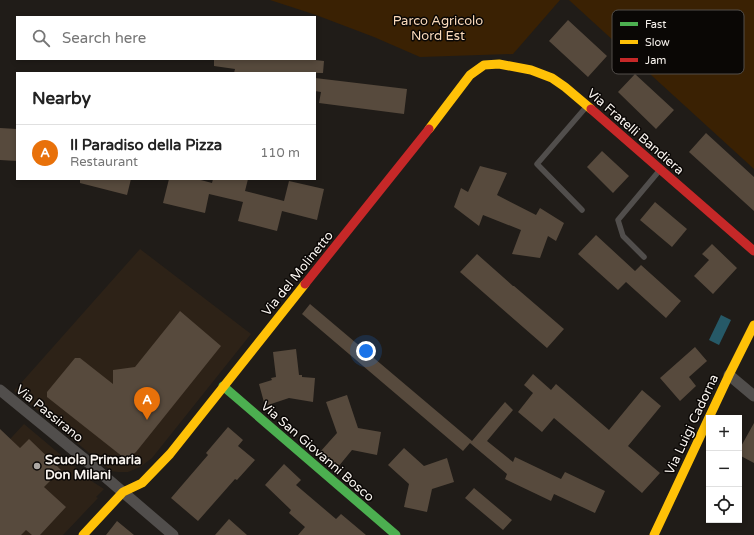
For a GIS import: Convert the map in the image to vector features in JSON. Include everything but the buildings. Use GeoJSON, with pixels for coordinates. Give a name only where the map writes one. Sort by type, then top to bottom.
{"type":"FeatureCollection","features":[{"type":"Feature","properties":{"kind":"street","name":"Via Fratelli Bandiera"},"geometry":{"type":"LineString","coordinates":[[484,65],[505,65],[531,70],[552,78],[587,105],[754,251]]}},
{"type":"Feature","properties":{"kind":"street","name":"Via del Molinetto"},"geometry":{"type":"LineString","coordinates":[[123,492],[142,483],[170,454],[470,75],[484,65]]}},
{"type":"Feature","properties":{"kind":"street","name":"Via Luigi Cadorna"},"geometry":{"type":"LineString","coordinates":[[654,535],[754,325]]}},
{"type":"Feature","properties":{"kind":"street"},"geometry":{"type":"LineString","coordinates":[[729,375],[754,396]]}},
{"type":"Feature","properties":{"kind":"street","name":"Via San Giovanni Bosco"},"geometry":{"type":"LineString","coordinates":[[223,386],[396,535]]}},
{"type":"Feature","properties":{"kind":"street","name":"Via Passirano"},"geometry":{"type":"LineString","coordinates":[[0,390],[173,535]]}},
{"type":"Feature","properties":{"kind":"street"},"geometry":{"type":"LineString","coordinates":[[83,535],[123,492]]}},
{"type":"Feature","properties":{"kind":"lane"},"geometry":{"type":"LineString","coordinates":[[582,210],[537,164],[587,105]]}},
{"type":"Feature","properties":{"kind":"lane"},"geometry":{"type":"LineString","coordinates":[[644,257],[623,236],[618,220],[661,169]]}},
{"type":"Feature","properties":{"kind":"shaded area"},"geometry":{"type":"Polygon","coordinates":[[[140,249],[251,334],[152,458],[140,467],[128,472],[118,472],[111,471],[14,391],[140,249]]]}},
{"type":"Feature","properties":{"kind":"shaded area","name":"Scuola Primaria Don Milani"},"geometry":{"type":"Polygon","coordinates":[[[24,424],[93,482],[104,489],[96,497],[98,498],[63,535],[0,535],[0,450],[24,424]]]}},
{"type":"Feature","properties":{"kind":"green space","name":"Parco Agricolo Nord Est"},"geometry":{"type":"Polygon","coordinates":[[[270,0],[560,0],[513,54],[420,57],[374,37],[316,15],[270,0]]]}},
{"type":"Feature","properties":{"kind":"green space"},"geometry":{"type":"Polygon","coordinates":[[[569,0],[754,0],[754,169],[650,74],[744,74],[744,10],[612,10],[612,39],[569,0]]]}},
{"type":"Feature","properties":{"kind":"water"},"geometry":{"type":"Polygon","coordinates":[[[721,315],[731,320],[719,345],[709,340],[721,315]]]}},
{"type":"Feature","properties":{"kind":"traffic: fast"},"geometry":{"type":"LineString","coordinates":[[223,386],[396,535]]}},
{"type":"Feature","properties":{"kind":"traffic: slow"},"geometry":{"type":"LineString","coordinates":[[429,129],[470,75],[484,65],[499,64],[531,70],[552,78],[591,109]]}},
{"type":"Feature","properties":{"kind":"traffic: slow"},"geometry":{"type":"LineString","coordinates":[[83,535],[123,492],[142,483],[170,454],[305,284]]}},
{"type":"Feature","properties":{"kind":"traffic: slow"},"geometry":{"type":"LineString","coordinates":[[654,535],[754,325]]}},
{"type":"Feature","properties":{"kind":"traffic: jam"},"geometry":{"type":"LineString","coordinates":[[591,109],[754,251]]}},
{"type":"Feature","properties":{"kind":"traffic: jam"},"geometry":{"type":"LineString","coordinates":[[305,284],[429,129]]}},
{"type":"Feature","properties":{"kind":"place","name":"Il Paradiso della Pizza"},"geometry":{"type":"Point","coordinates":[147,420]}},
{"type":"Feature","properties":{"kind":"place","name":"Scuola Primaria Don Milani"},"geometry":{"type":"Point","coordinates":[37,466]}}]}
